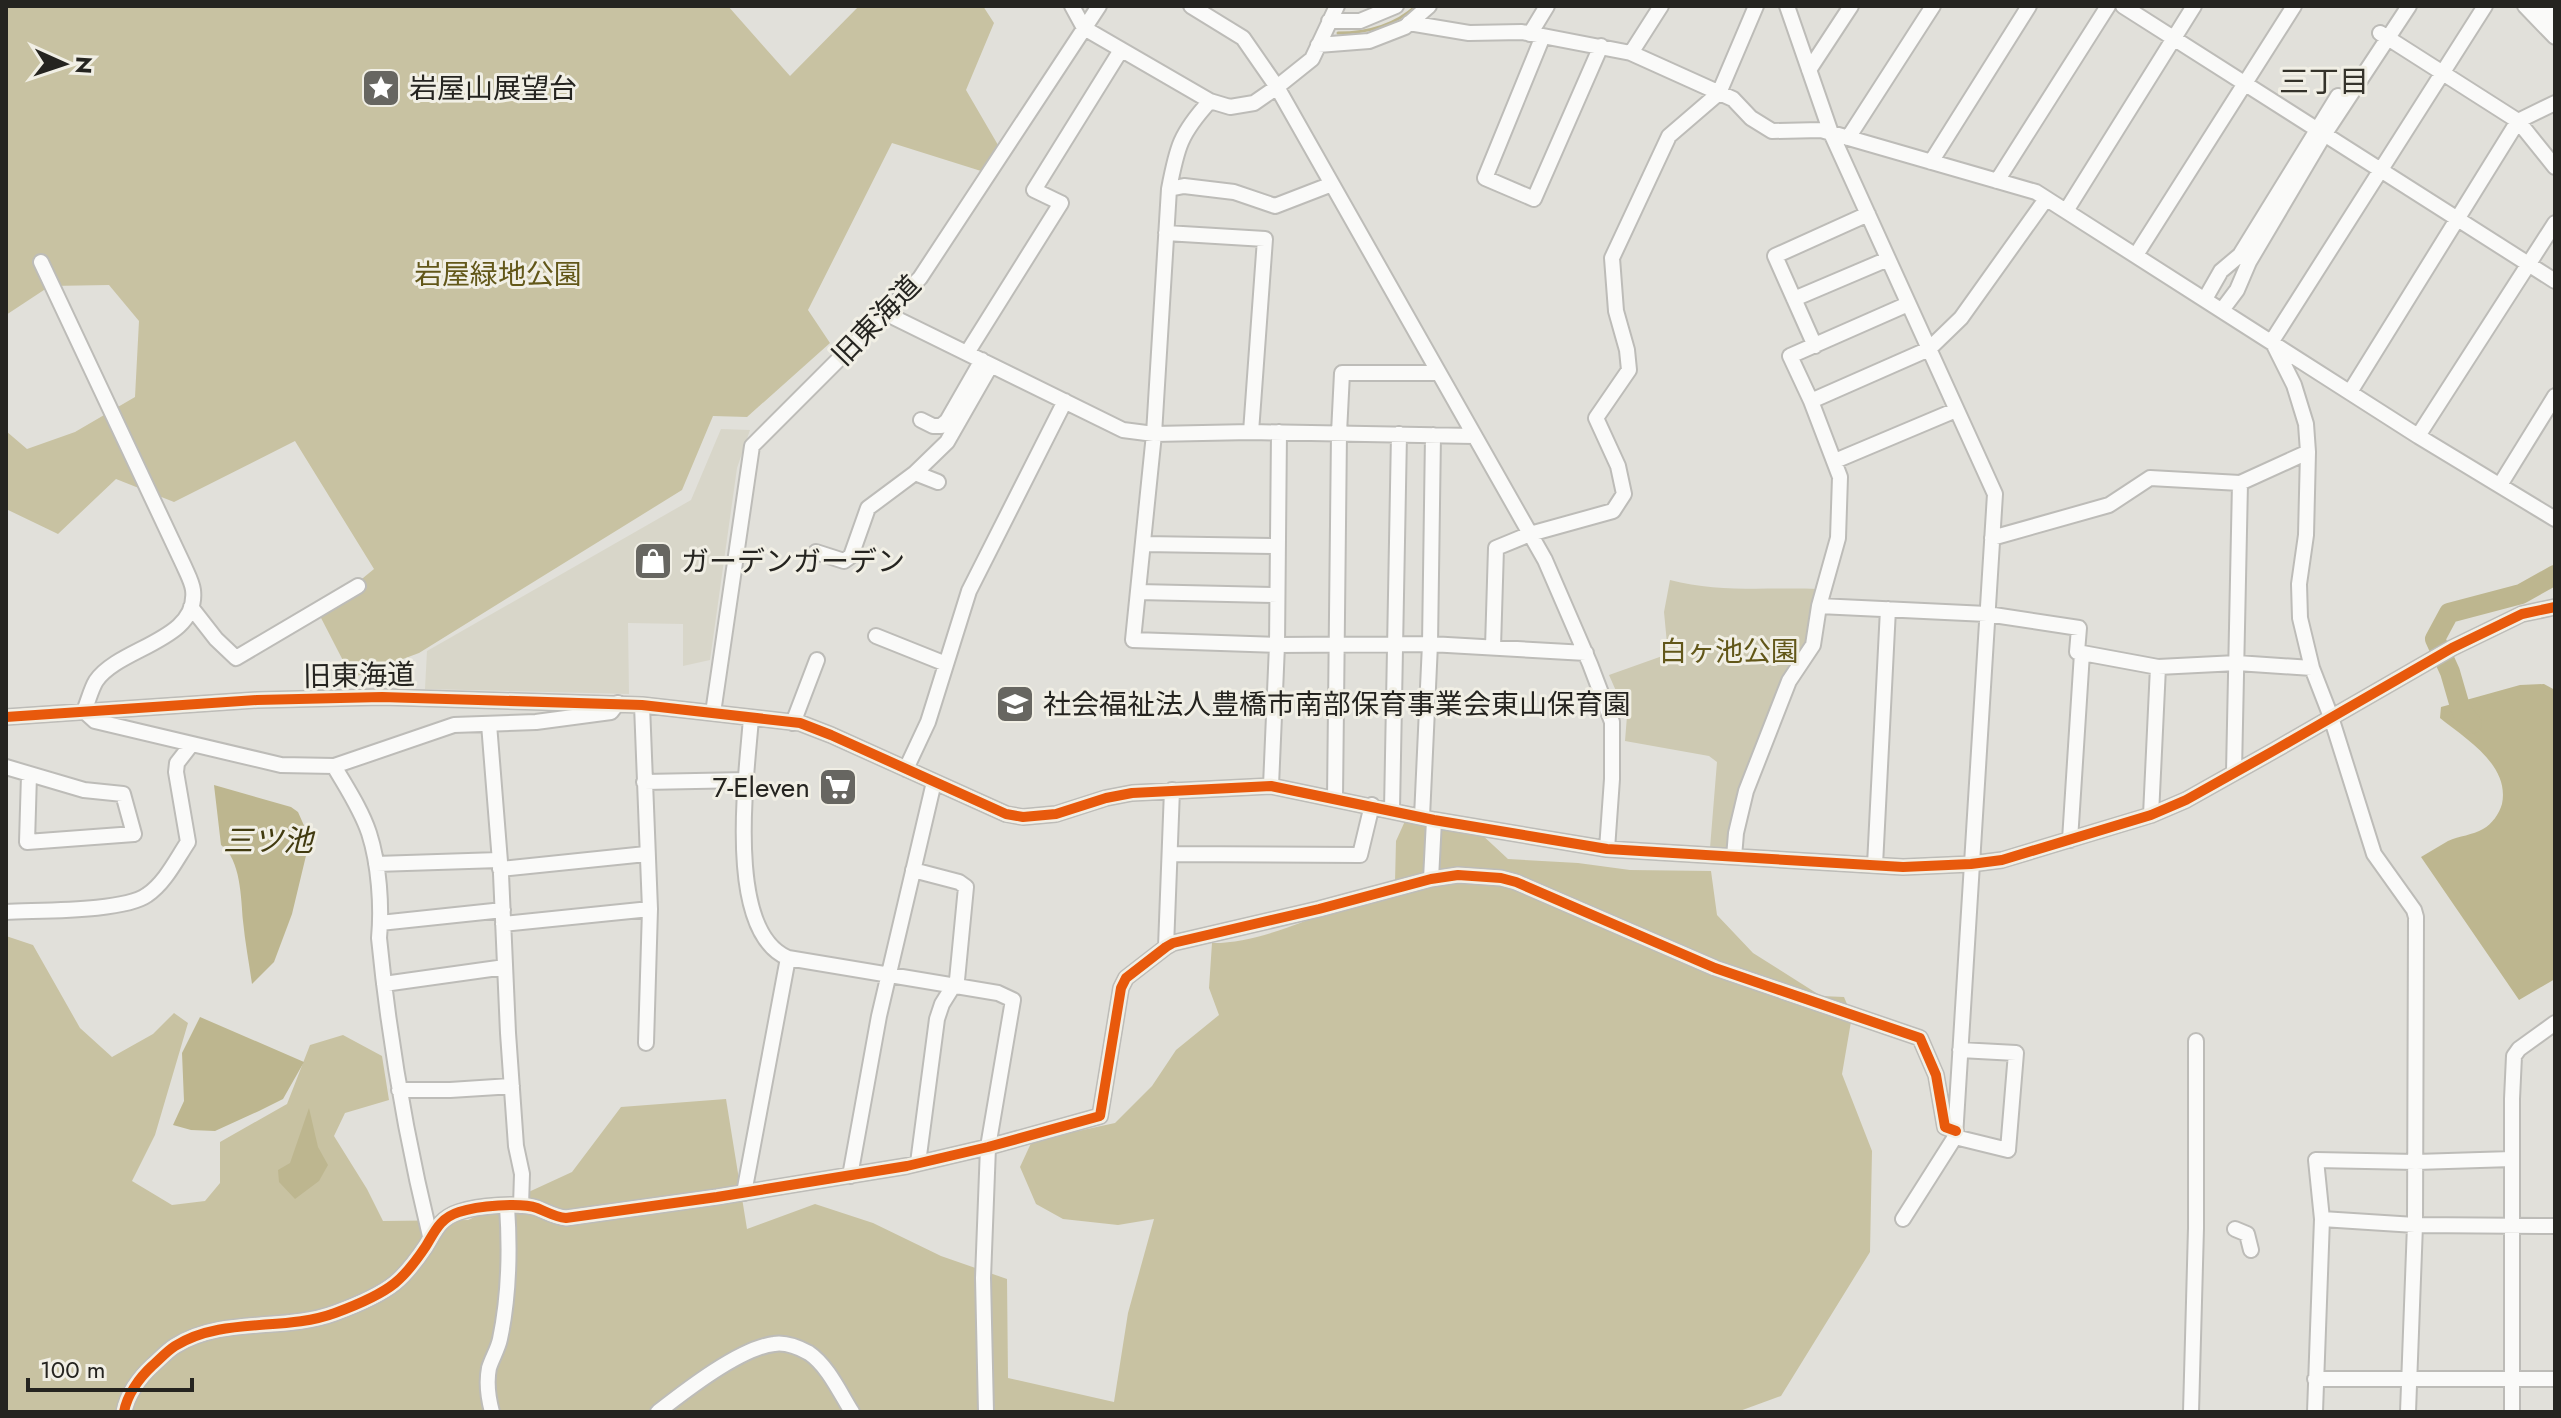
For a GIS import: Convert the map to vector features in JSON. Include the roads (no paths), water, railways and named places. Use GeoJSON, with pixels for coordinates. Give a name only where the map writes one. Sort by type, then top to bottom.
{"type":"FeatureCollection","features":[{"type":"Feature","properties":{"kind":"street"},"geometry":{"type":"LineString","coordinates":[[1072,6],[1084,28],[1210,101],[1230,107],[1254,103],[1312,59],[1337,6]]}},
{"type":"Feature","properties":{"kind":"street","name":"旧東海道"},"geometry":{"type":"LineString","coordinates":[[6,717],[257,700],[382,697],[618,703],[713,713],[752,446],[920,278],[1099,6]]}},
{"type":"Feature","properties":{"kind":"street"},"geometry":{"type":"LineString","coordinates":[[1191,6],[1243,38],[1277,87],[1545,560],[1612,722],[1607,849]]}},
{"type":"Feature","properties":{"kind":"street"},"geometry":{"type":"LineString","coordinates":[[1329,21],[1360,21],[1396,6]]}},
{"type":"Feature","properties":{"kind":"street"},"geometry":{"type":"LineString","coordinates":[[1318,45],[1369,41],[1405,27],[1429,6]]}},
{"type":"Feature","properties":{"kind":"street"},"geometry":{"type":"LineString","coordinates":[[1547,6],[1485,178],[1534,199],[1601,46]]}},
{"type":"Feature","properties":{"kind":"street"},"geometry":{"type":"LineString","coordinates":[[1631,53],[1658,11],[1640,6]]}},
{"type":"Feature","properties":{"kind":"street"},"geometry":{"type":"LineString","coordinates":[[1493,647],[1496,548],[1530,534],[1613,511],[1624,494],[1618,466],[1596,418],[1629,370],[1616,311],[1612,258],[1669,136],[1719,93],[1756,6]]}},
{"type":"Feature","properties":{"kind":"street"},"geometry":{"type":"LineString","coordinates":[[1787,6],[1831,133],[1995,494],[1955,1134],[1903,1219]]}},
{"type":"Feature","properties":{"kind":"street"},"geometry":{"type":"LineString","coordinates":[[1809,70],[1851,6]]}},
{"type":"Feature","properties":{"kind":"street"},"geometry":{"type":"LineString","coordinates":[[1848,138],[1933,6]]}},
{"type":"Feature","properties":{"kind":"street"},"geometry":{"type":"LineString","coordinates":[[1931,162],[2029,6]]}},
{"type":"Feature","properties":{"kind":"street"},"geometry":{"type":"LineString","coordinates":[[1997,181],[2108,6]]}},
{"type":"Feature","properties":{"kind":"street"},"geometry":{"type":"LineString","coordinates":[[2123,6],[2555,281]]}},
{"type":"Feature","properties":{"kind":"street"},"geometry":{"type":"LineString","coordinates":[[2066,211],[2194,6]]}},
{"type":"Feature","properties":{"kind":"street"},"geometry":{"type":"LineString","coordinates":[[2136,255],[2294,6]]}},
{"type":"Feature","properties":{"kind":"street"},"geometry":{"type":"LineString","coordinates":[[2384,35],[2397,6]]}},
{"type":"Feature","properties":{"kind":"street"},"geometry":{"type":"LineString","coordinates":[[2205,299],[2221,271],[2240,255],[2384,35],[2409,6]]}},
{"type":"Feature","properties":{"kind":"street"},"geometry":{"type":"LineString","coordinates":[[2272,341],[2485,6]]}},
{"type":"Feature","properties":{"kind":"street"},"geometry":{"type":"LineString","coordinates":[[2525,6],[2555,37]]}},
{"type":"Feature","properties":{"kind":"street"},"geometry":{"type":"LineString","coordinates":[[2542,6],[2555,20]]}},
{"type":"Feature","properties":{"kind":"street"},"geometry":{"type":"LineString","coordinates":[[1409,23],[1469,33],[1536,35],[1631,53],[1733,99],[1751,118],[1772,131],[1821,130],[2036,192],[2418,436],[2555,519]]}},
{"type":"Feature","properties":{"kind":"street"},"geometry":{"type":"LineString","coordinates":[[2384,35],[2518,121],[2555,167]]}},
{"type":"Feature","properties":{"kind":"street"},"geometry":{"type":"LineString","coordinates":[[967,353],[1061,203],[1034,190],[1121,50]]}},
{"type":"Feature","properties":{"kind":"street"},"geometry":{"type":"LineString","coordinates":[[1210,101],[1192,121],[1176,149],[1169,189],[1154,434],[1133,640],[1277,645],[1430,644],[1586,653]]}},
{"type":"Feature","properties":{"kind":"street"},"geometry":{"type":"LineString","coordinates":[[2350,392],[2518,121],[2555,103]]}},
{"type":"Feature","properties":{"kind":"street"},"geometry":{"type":"LineString","coordinates":[[2222,310],[2237,290],[2320,132]]}},
{"type":"Feature","properties":{"kind":"street"},"geometry":{"type":"LineString","coordinates":[[1169,189],[1184,186],[1234,192],[1275,206],[1332,184]]}},
{"type":"Feature","properties":{"kind":"street"},"geometry":{"type":"LineString","coordinates":[[1811,401],[1929,349],[1961,318],[2046,199]]}},
{"type":"Feature","properties":{"kind":"street"},"geometry":{"type":"LineString","coordinates":[[1815,346],[1775,256],[1868,214]]}},
{"type":"Feature","properties":{"kind":"street"},"geometry":{"type":"LineString","coordinates":[[2418,436],[2555,223]]}},
{"type":"Feature","properties":{"kind":"street"},"geometry":{"type":"LineString","coordinates":[[1166,233],[1265,239],[1251,432]]}},
{"type":"Feature","properties":{"kind":"street"},"geometry":{"type":"LineString","coordinates":[[1794,299],[1888,259]]}},
{"type":"Feature","properties":{"kind":"street"},"geometry":{"type":"LineString","coordinates":[[41,262],[193,590],[191,607],[175,630],[118,662],[96,681],[84,711],[95,721],[281,765],[334,766],[454,725],[536,722],[611,712],[618,703]]}},
{"type":"Feature","properties":{"kind":"street"},"geometry":{"type":"LineString","coordinates":[[1734,857],[1746,791],[1789,681],[1813,645],[1819,606],[1838,538],[1840,477],[1790,356],[1908,304]]}},
{"type":"Feature","properties":{"kind":"street"},"geometry":{"type":"LineString","coordinates":[[885,313],[1123,430],[1154,434],[1279,432],[1474,436]]}},
{"type":"Feature","properties":{"kind":"street"},"geometry":{"type":"LineString","coordinates":[[2272,341],[2294,385],[2306,424],[2306,535],[2299,584],[2300,618],[2312,668],[2331,717],[2374,854],[2416,917],[2415,1225],[2408,1412]]}},
{"type":"Feature","properties":{"kind":"street"},"geometry":{"type":"LineString","coordinates":[[921,420],[933,426],[941,426],[947,421],[987,363]]}},
{"type":"Feature","properties":{"kind":"street"},"geometry":{"type":"LineString","coordinates":[[816,552],[844,561],[851,556],[868,508],[915,473],[947,442],[987,363]]}},
{"type":"Feature","properties":{"kind":"street"},"geometry":{"type":"LineString","coordinates":[[1335,798],[1342,373],[1439,373]]}},
{"type":"Feature","properties":{"kind":"street"},"geometry":{"type":"LineString","coordinates":[[2500,485],[2555,396]]}},
{"type":"Feature","properties":{"kind":"street"},"geometry":{"type":"LineString","coordinates":[[906,769],[928,722],[969,591],[1065,401]]}},
{"type":"Feature","properties":{"kind":"street"},"geometry":{"type":"LineString","coordinates":[[1835,461],[1956,410]]}},
{"type":"Feature","properties":{"kind":"street"},"geometry":{"type":"LineString","coordinates":[[1271,786],[1277,645],[1279,432]]}},
{"type":"Feature","properties":{"kind":"street"},"geometry":{"type":"LineString","coordinates":[[1392,810],[1399,434]]}},
{"type":"Feature","properties":{"kind":"street"},"geometry":{"type":"LineString","coordinates":[[1431,879],[1428,818],[1433,435]]}},
{"type":"Feature","properties":{"kind":"street"},"geometry":{"type":"LineString","coordinates":[[1992,538],[2109,505],[2150,478],[2240,483],[2308,452]]}},
{"type":"Feature","properties":{"kind":"street"},"geometry":{"type":"LineString","coordinates":[[915,473],[938,482]]}},
{"type":"Feature","properties":{"kind":"street"},"geometry":{"type":"LineString","coordinates":[[2234,772],[2240,483]]}},
{"type":"Feature","properties":{"kind":"street"},"geometry":{"type":"LineString","coordinates":[[1144,544],[1278,546]]}},
{"type":"Feature","properties":{"kind":"street"},"geometry":{"type":"LineString","coordinates":[[191,607],[216,639],[236,658],[358,586]]}},
{"type":"Feature","properties":{"kind":"street"},"geometry":{"type":"LineString","coordinates":[[1138,592],[1277,595]]}},
{"type":"Feature","properties":{"kind":"street"},"geometry":{"type":"LineString","coordinates":[[1819,606],[1987,614],[2079,628],[2077,652],[2158,667],[2237,663],[2312,668]]}},
{"type":"Feature","properties":{"kind":"street"},"geometry":{"type":"LineString","coordinates":[[713,713],[793,723],[831,735],[1006,814],[1023,817],[1056,814],[1132,793],[1271,786],[1428,818],[1607,849],[1903,867],[1971,864],[2002,860],[2070,840],[2151,815],[2186,800],[2452,648],[2522,614],[2555,607]]}},
{"type":"Feature","properties":{"kind":"street"},"geometry":{"type":"LineString","coordinates":[[1875,865],[1888,609]]}},
{"type":"Feature","properties":{"kind":"street"},"geometry":{"type":"LineString","coordinates":[[876,636],[946,664]]}},
{"type":"Feature","properties":{"kind":"street"},"geometry":{"type":"LineString","coordinates":[[2070,840],[2082,653]]}},
{"type":"Feature","properties":{"kind":"street"},"geometry":{"type":"LineString","coordinates":[[793,723],[817,660]]}},
{"type":"Feature","properties":{"kind":"street"},"geometry":{"type":"LineString","coordinates":[[2151,815],[2158,667]]}},
{"type":"Feature","properties":{"kind":"street"},"geometry":{"type":"LineString","coordinates":[[642,705],[650,909],[646,1043]]}},
{"type":"Feature","properties":{"kind":"street"},"geometry":{"type":"LineString","coordinates":[[751,718],[745,868],[750,904],[762,933],[780,955],[998,993],[1013,1000],[988,1147],[983,1278],[986,1412]]}},
{"type":"Feature","properties":{"kind":"street"},"geometry":{"type":"LineString","coordinates":[[489,724],[516,1146],[522,1174],[509,1229],[500,1341],[489,1368],[487,1392],[492,1412]]}},
{"type":"Feature","properties":{"kind":"street"},"geometry":{"type":"LineString","coordinates":[[6,912],[124,905],[145,897],[160,884],[188,842],[176,772],[177,763],[191,745]]}},
{"type":"Feature","properties":{"kind":"street"},"geometry":{"type":"LineString","coordinates":[[334,766],[369,833],[376,864],[379,938],[399,1090],[430,1236]]}},
{"type":"Feature","properties":{"kind":"street"},"geometry":{"type":"LineString","coordinates":[[6,767],[84,790],[123,794],[134,834],[27,842],[29,775]]}},
{"type":"Feature","properties":{"kind":"street"},"geometry":{"type":"LineString","coordinates":[[644,782],[747,780]]}},
{"type":"Feature","properties":{"kind":"street"},"geometry":{"type":"LineString","coordinates":[[850,1176],[889,974],[934,782]]}},
{"type":"Feature","properties":{"kind":"street"},"geometry":{"type":"LineString","coordinates":[[1166,947],[1172,790]]}},
{"type":"Feature","properties":{"kind":"street"},"geometry":{"type":"LineString","coordinates":[[1170,854],[1360,855],[1372,805]]}},
{"type":"Feature","properties":{"kind":"street"},"geometry":{"type":"LineString","coordinates":[[376,864],[500,865],[646,854]]}},
{"type":"Feature","properties":{"kind":"street"},"geometry":{"type":"LineString","coordinates":[[913,870],[959,882],[966,887],[957,980],[937,1019],[918,1163]]}},
{"type":"Feature","properties":{"kind":"street"},"geometry":{"type":"LineString","coordinates":[[124,1412],[134,1387],[144,1373],[174,1347],[214,1331],[316,1320],[339,1312],[395,1283],[428,1243],[430,1236],[444,1220],[457,1212],[481,1207],[536,1207],[548,1214],[566,1218],[744,1193],[918,1163],[1100,1116],[1121,988],[1126,978],[1166,947],[1431,879],[1458,875],[1516,882],[1715,968],[1920,1038],[1936,1075],[1945,1127],[1955,1134],[2008,1150],[2016,1053],[1960,1050]]}},
{"type":"Feature","properties":{"kind":"street"},"geometry":{"type":"LineString","coordinates":[[380,923],[650,909]]}},
{"type":"Feature","properties":{"kind":"street"},"geometry":{"type":"LineString","coordinates":[[744,1193],[788,958]]}},
{"type":"Feature","properties":{"kind":"street"},"geometry":{"type":"LineString","coordinates":[[384,984],[505,967]]}},
{"type":"Feature","properties":{"kind":"street"},"geometry":{"type":"LineString","coordinates":[[2512,1412],[2514,1056],[2555,1023]]}},
{"type":"Feature","properties":{"kind":"street"},"geometry":{"type":"LineString","coordinates":[[2191,1412],[2196,1228],[2196,1041]]}},
{"type":"Feature","properties":{"kind":"street"},"geometry":{"type":"LineString","coordinates":[[399,1090],[512,1086]]}},
{"type":"Feature","properties":{"kind":"street"},"geometry":{"type":"LineString","coordinates":[[2315,1412],[2322,1219],[2316,1160],[2416,1162],[2512,1159]]}},
{"type":"Feature","properties":{"kind":"street"},"geometry":{"type":"LineString","coordinates":[[2322,1219],[2415,1225],[2555,1226]]}},
{"type":"Feature","properties":{"kind":"street"},"geometry":{"type":"LineString","coordinates":[[2235,1229],[2247,1234],[2251,1250]]}},
{"type":"Feature","properties":{"kind":"street"},"geometry":{"type":"LineString","coordinates":[[658,1412],[736,1358],[777,1343],[793,1345],[811,1354],[825,1369],[852,1412]]}},
{"type":"Feature","properties":{"kind":"street"},"geometry":{"type":"LineString","coordinates":[[2315,1379],[2555,1379]]}},
{"type":"Feature","properties":{"kind":"water"},"geometry":{"type":"Polygon","coordinates":[[[2544,684],[2555,690],[2555,979],[2519,1000],[2421,857],[2448,841],[2486,827],[2502,804],[2503,790],[2493,765],[2473,744],[2440,718],[2441,707],[2520,685],[2544,684]]]}},
{"type":"Feature","properties":{"kind":"water","name":"三ツ池"},"geometry":{"type":"Polygon","coordinates":[[[214,785],[291,807],[298,812],[310,839],[292,914],[274,962],[252,984],[239,880],[233,860],[221,845],[214,785]]]}},
{"type":"Feature","properties":{"kind":"water"},"geometry":{"type":"Polygon","coordinates":[[[200,1017],[304,1062],[283,1099],[215,1131],[191,1130],[173,1125],[184,1101],[182,1053],[200,1017]]]}},
{"type":"Feature","properties":{"kind":"water"},"geometry":{"type":"Polygon","coordinates":[[[309,1108],[318,1147],[328,1165],[319,1181],[295,1199],[279,1182],[278,1170],[290,1163],[309,1108]]]}},
{"type":"Feature","properties":{"kind":"waterway"},"geometry":{"type":"LineString","coordinates":[[1338,33],[1380,27],[1399,19],[1416,6]]}},
{"type":"Feature","properties":{"kind":"waterway"},"geometry":{"type":"LineString","coordinates":[[2472,724],[2461,710],[2450,672],[2435,639],[2449,613],[2521,594],[2555,575]]}},
{"type":"Feature","properties":{"kind":"place","name":"岩屋山展望台"},"geometry":{"type":"Point","coordinates":[381,88]}},
{"type":"Feature","properties":{"kind":"place","name":"ガーデンガーデン"},"geometry":{"type":"Point","coordinates":[653,561]}},
{"type":"Feature","properties":{"kind":"place","name":"社会福祉法人豊橋市南部保育事業会東山保育園"},"geometry":{"type":"Point","coordinates":[1015,704]}},
{"type":"Feature","properties":{"kind":"place","name":"7-Eleven"},"geometry":{"type":"Point","coordinates":[838,787]}},
{"type":"Feature","properties":{"kind":"district","name":"三丁目"},"geometry":{"type":"Point","coordinates":[2324,82]}},
{"type":"Feature","properties":{"kind":"park label","name":"岩屋緑地公園"},"geometry":{"type":"Point","coordinates":[498,274]}},
{"type":"Feature","properties":{"kind":"park label","name":"白ヶ池公園"},"geometry":{"type":"Point","coordinates":[1729,651]}}]}
